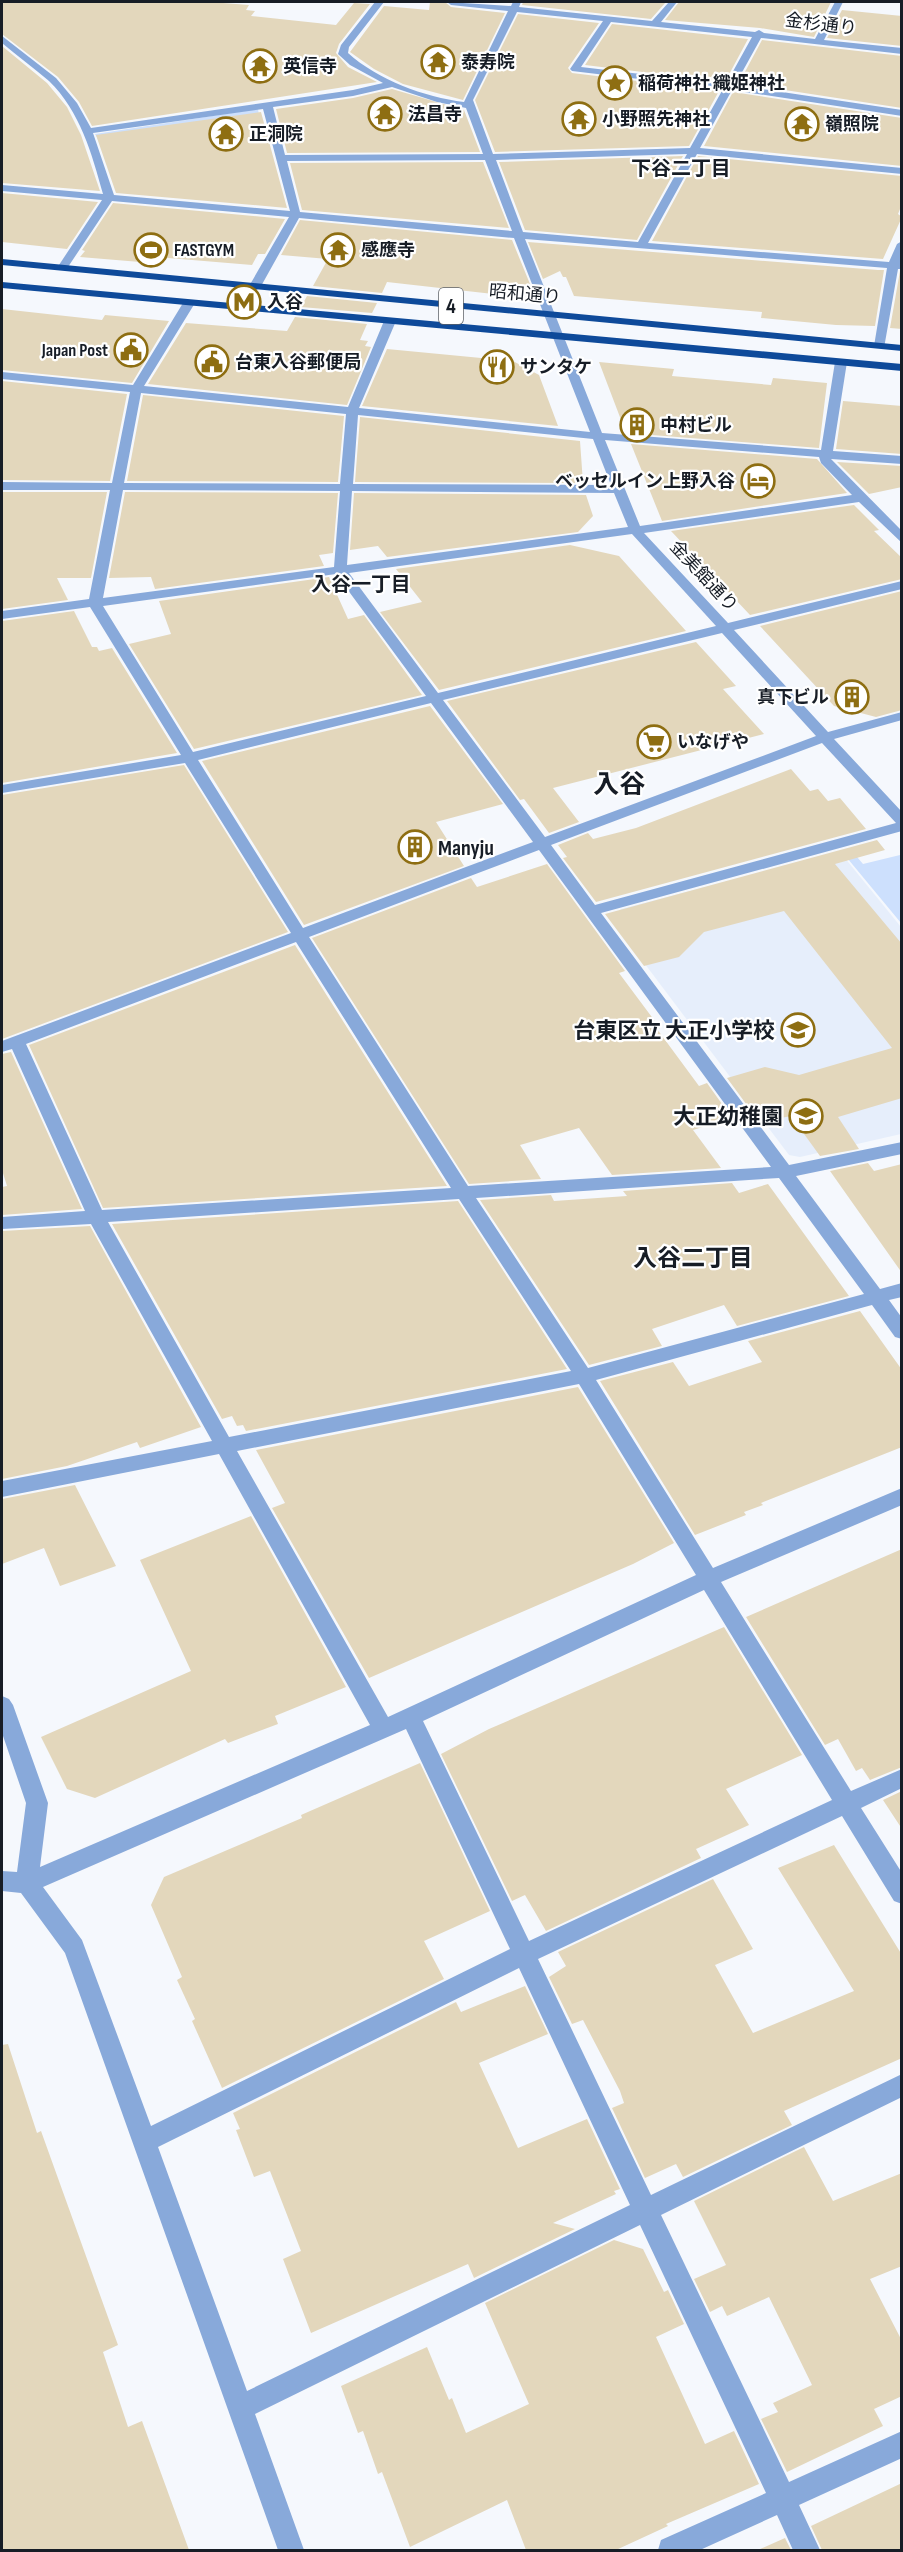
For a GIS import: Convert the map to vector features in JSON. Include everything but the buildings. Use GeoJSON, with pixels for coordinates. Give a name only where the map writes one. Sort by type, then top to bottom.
{"type":"FeatureCollection","features":[{"type":"Feature","properties":{"kind":"highway","name":"昭和通り"},"geometry":{"type":"LineString","coordinates":[[2,262],[254,288],[902,348]]}},
{"type":"Feature","properties":{"kind":"highway","name":"昭和通り"},"geometry":{"type":"LineString","coordinates":[[2,285],[902,368]]}},
{"type":"Feature","properties":{"kind":"street"},"geometry":{"type":"LineString","coordinates":[[379,2],[344,47],[343,54],[358,68],[393,84],[450,105],[470,106],[468,100],[515,5]]}},
{"type":"Feature","properties":{"kind":"street","name":"金杉通り"},"geometry":{"type":"LineString","coordinates":[[451,2],[515,5],[609,19],[759,33],[902,51]]}},
{"type":"Feature","properties":{"kind":"street"},"geometry":{"type":"LineString","coordinates":[[655,23],[673,2]]}},
{"type":"Feature","properties":{"kind":"street"},"geometry":{"type":"LineString","coordinates":[[819,40],[839,2]]}},
{"type":"Feature","properties":{"kind":"street"},"geometry":{"type":"LineString","coordinates":[[609,19],[575,69],[731,87],[902,113]]}},
{"type":"Feature","properties":{"kind":"street"},"geometry":{"type":"LineString","coordinates":[[641,246],[696,151],[759,33]]}},
{"type":"Feature","properties":{"kind":"street"},"geometry":{"type":"LineString","coordinates":[[2,39],[54,81],[70,100],[88,131],[110,197]]}},
{"type":"Feature","properties":{"kind":"street"},"geometry":{"type":"LineString","coordinates":[[88,131],[353,93],[393,84]]}},
{"type":"Feature","properties":{"kind":"street"},"geometry":{"type":"LineString","coordinates":[[254,288],[296,215],[267,104]]}},
{"type":"Feature","properties":{"kind":"street","name":"金美館通り"},"geometry":{"type":"LineString","coordinates":[[470,106],[488,157],[521,235],[558,338],[635,530],[902,821]]}},
{"type":"Feature","properties":{"kind":"street"},"geometry":{"type":"LineString","coordinates":[[281,158],[488,157],[696,151],[902,171]]}},
{"type":"Feature","properties":{"kind":"street"},"geometry":{"type":"LineString","coordinates":[[2,188],[641,246],[897,266]]}},
{"type":"Feature","properties":{"kind":"street"},"geometry":{"type":"LineString","coordinates":[[62,268],[110,197]]}},
{"type":"Feature","properties":{"kind":"street"},"geometry":{"type":"LineString","coordinates":[[880,346],[902,244]]}},
{"type":"Feature","properties":{"kind":"street"},"geometry":{"type":"LineString","coordinates":[[189,303],[136,389],[96,603],[238,837],[465,1194],[584,1376],[902,1894]]}},
{"type":"Feature","properties":{"kind":"street"},"geometry":{"type":"LineString","coordinates":[[390,321],[352,411],[340,570],[902,1332]]}},
{"type":"Feature","properties":{"kind":"street"},"geometry":{"type":"LineString","coordinates":[[841,362],[828,454],[825,460],[902,539]]}},
{"type":"Feature","properties":{"kind":"street"},"geometry":{"type":"LineString","coordinates":[[2,375],[598,436],[902,460]]}},
{"type":"Feature","properties":{"kind":"street"},"geometry":{"type":"LineString","coordinates":[[2,486],[619,489]]}},
{"type":"Feature","properties":{"kind":"street"},"geometry":{"type":"LineString","coordinates":[[2,615],[860,498]]}},
{"type":"Feature","properties":{"kind":"street"},"geometry":{"type":"LineString","coordinates":[[2,789],[190,757],[902,585]]}},
{"type":"Feature","properties":{"kind":"street"},"geometry":{"type":"LineString","coordinates":[[383,1729],[96,1217],[9,1044],[825,737],[902,716]]}},
{"type":"Feature","properties":{"kind":"street"},"geometry":{"type":"LineString","coordinates":[[592,911],[902,826]]}},
{"type":"Feature","properties":{"kind":"street"},"geometry":{"type":"LineString","coordinates":[[2,1222],[786,1172],[902,1148]]}},
{"type":"Feature","properties":{"kind":"street"},"geometry":{"type":"LineString","coordinates":[[2,1489],[584,1376],[902,1290]]}},
{"type":"Feature","properties":{"kind":"street"},"geometry":{"type":"LineString","coordinates":[[2,1881],[27,1883],[411,1717],[710,1578],[902,1496]]}},
{"type":"Feature","properties":{"kind":"street"},"geometry":{"type":"LineString","coordinates":[[2,1705],[37,1803],[27,1883],[74,1947],[291,2550]]}},
{"type":"Feature","properties":{"kind":"street"},"geometry":{"type":"LineString","coordinates":[[411,1717],[807,2550]]}},
{"type":"Feature","properties":{"kind":"street"},"geometry":{"type":"LineString","coordinates":[[144,2142],[524,1954],[902,1778]]}},
{"type":"Feature","properties":{"kind":"street"},"geometry":{"type":"LineString","coordinates":[[239,2408],[902,2085]]}},
{"type":"Feature","properties":{"kind":"street"},"geometry":{"type":"LineString","coordinates":[[671,2550],[902,2445]]}},
{"type":"Feature","properties":{"kind":"shaded area"},"geometry":{"type":"Polygon","coordinates":[[[258,109],[260,121],[103,149],[95,134],[258,109]]]}},
{"type":"Feature","properties":{"kind":"shaded area"},"geometry":{"type":"Polygon","coordinates":[[[852,851],[863,864],[900,855],[901,923],[843,853],[852,851]]]}},
{"type":"Feature","properties":{"kind":"shaded area","name":"台東区立 大正小学校"},"geometry":{"type":"Polygon","coordinates":[[[840,852],[901,927],[901,1134],[800,1157],[789,1155],[611,919],[621,909],[840,852]]]}},
{"type":"Feature","properties":{"kind":"place","name":"泰寿院"},"geometry":{"type":"Point","coordinates":[438,62]}},
{"type":"Feature","properties":{"kind":"place","name":"英信寺"},"geometry":{"type":"Point","coordinates":[260,66]}},
{"type":"Feature","properties":{"kind":"place","name":"稲荷神社 織姫神社"},"geometry":{"type":"Point","coordinates":[615,83]}},
{"type":"Feature","properties":{"kind":"place","name":"法昌寺"},"geometry":{"type":"Point","coordinates":[385,114]}},
{"type":"Feature","properties":{"kind":"place","name":"小野照先神社"},"geometry":{"type":"Point","coordinates":[579,119]}},
{"type":"Feature","properties":{"kind":"place","name":"嶺照院"},"geometry":{"type":"Point","coordinates":[802,124]}},
{"type":"Feature","properties":{"kind":"place","name":"正洞院"},"geometry":{"type":"Point","coordinates":[226,134]}},
{"type":"Feature","properties":{"kind":"place","name":"FASTGYM"},"geometry":{"type":"Point","coordinates":[151,250]}},
{"type":"Feature","properties":{"kind":"place","name":"感應寺"},"geometry":{"type":"Point","coordinates":[338,250]}},
{"type":"Feature","properties":{"kind":"place","name":"入谷"},"geometry":{"type":"Point","coordinates":[244,302]}},
{"type":"Feature","properties":{"kind":"place","name":"Japan Post"},"geometry":{"type":"Point","coordinates":[131,350]}},
{"type":"Feature","properties":{"kind":"place","name":"台東入谷郵便局"},"geometry":{"type":"Point","coordinates":[212,362]}},
{"type":"Feature","properties":{"kind":"place","name":"サンタケ"},"geometry":{"type":"Point","coordinates":[497,367]}},
{"type":"Feature","properties":{"kind":"place","name":"中村ビル"},"geometry":{"type":"Point","coordinates":[637,425]}},
{"type":"Feature","properties":{"kind":"place","name":"ベッセルイン上野入谷"},"geometry":{"type":"Point","coordinates":[758,481]}},
{"type":"Feature","properties":{"kind":"place","name":"真下ビル"},"geometry":{"type":"Point","coordinates":[852,697]}},
{"type":"Feature","properties":{"kind":"place","name":"いなげや"},"geometry":{"type":"Point","coordinates":[654,742]}},
{"type":"Feature","properties":{"kind":"place","name":"Manyju"},"geometry":{"type":"Point","coordinates":[415,847]}},
{"type":"Feature","properties":{"kind":"place","name":"台東区立 大正小学校"},"geometry":{"type":"Point","coordinates":[798,1030]}},
{"type":"Feature","properties":{"kind":"place","name":"大正幼稚園"},"geometry":{"type":"Point","coordinates":[806,1116]}},
{"type":"Feature","properties":{"kind":"district","name":"下谷二丁目"},"geometry":{"type":"Point","coordinates":[681,168]}},
{"type":"Feature","properties":{"kind":"district","name":"入谷一丁目"},"geometry":{"type":"Point","coordinates":[361,584]}},
{"type":"Feature","properties":{"kind":"district","name":"入谷"},"geometry":{"type":"Point","coordinates":[619,784]}},
{"type":"Feature","properties":{"kind":"district","name":"入谷二丁目"},"geometry":{"type":"Point","coordinates":[693,1258]}}]}
